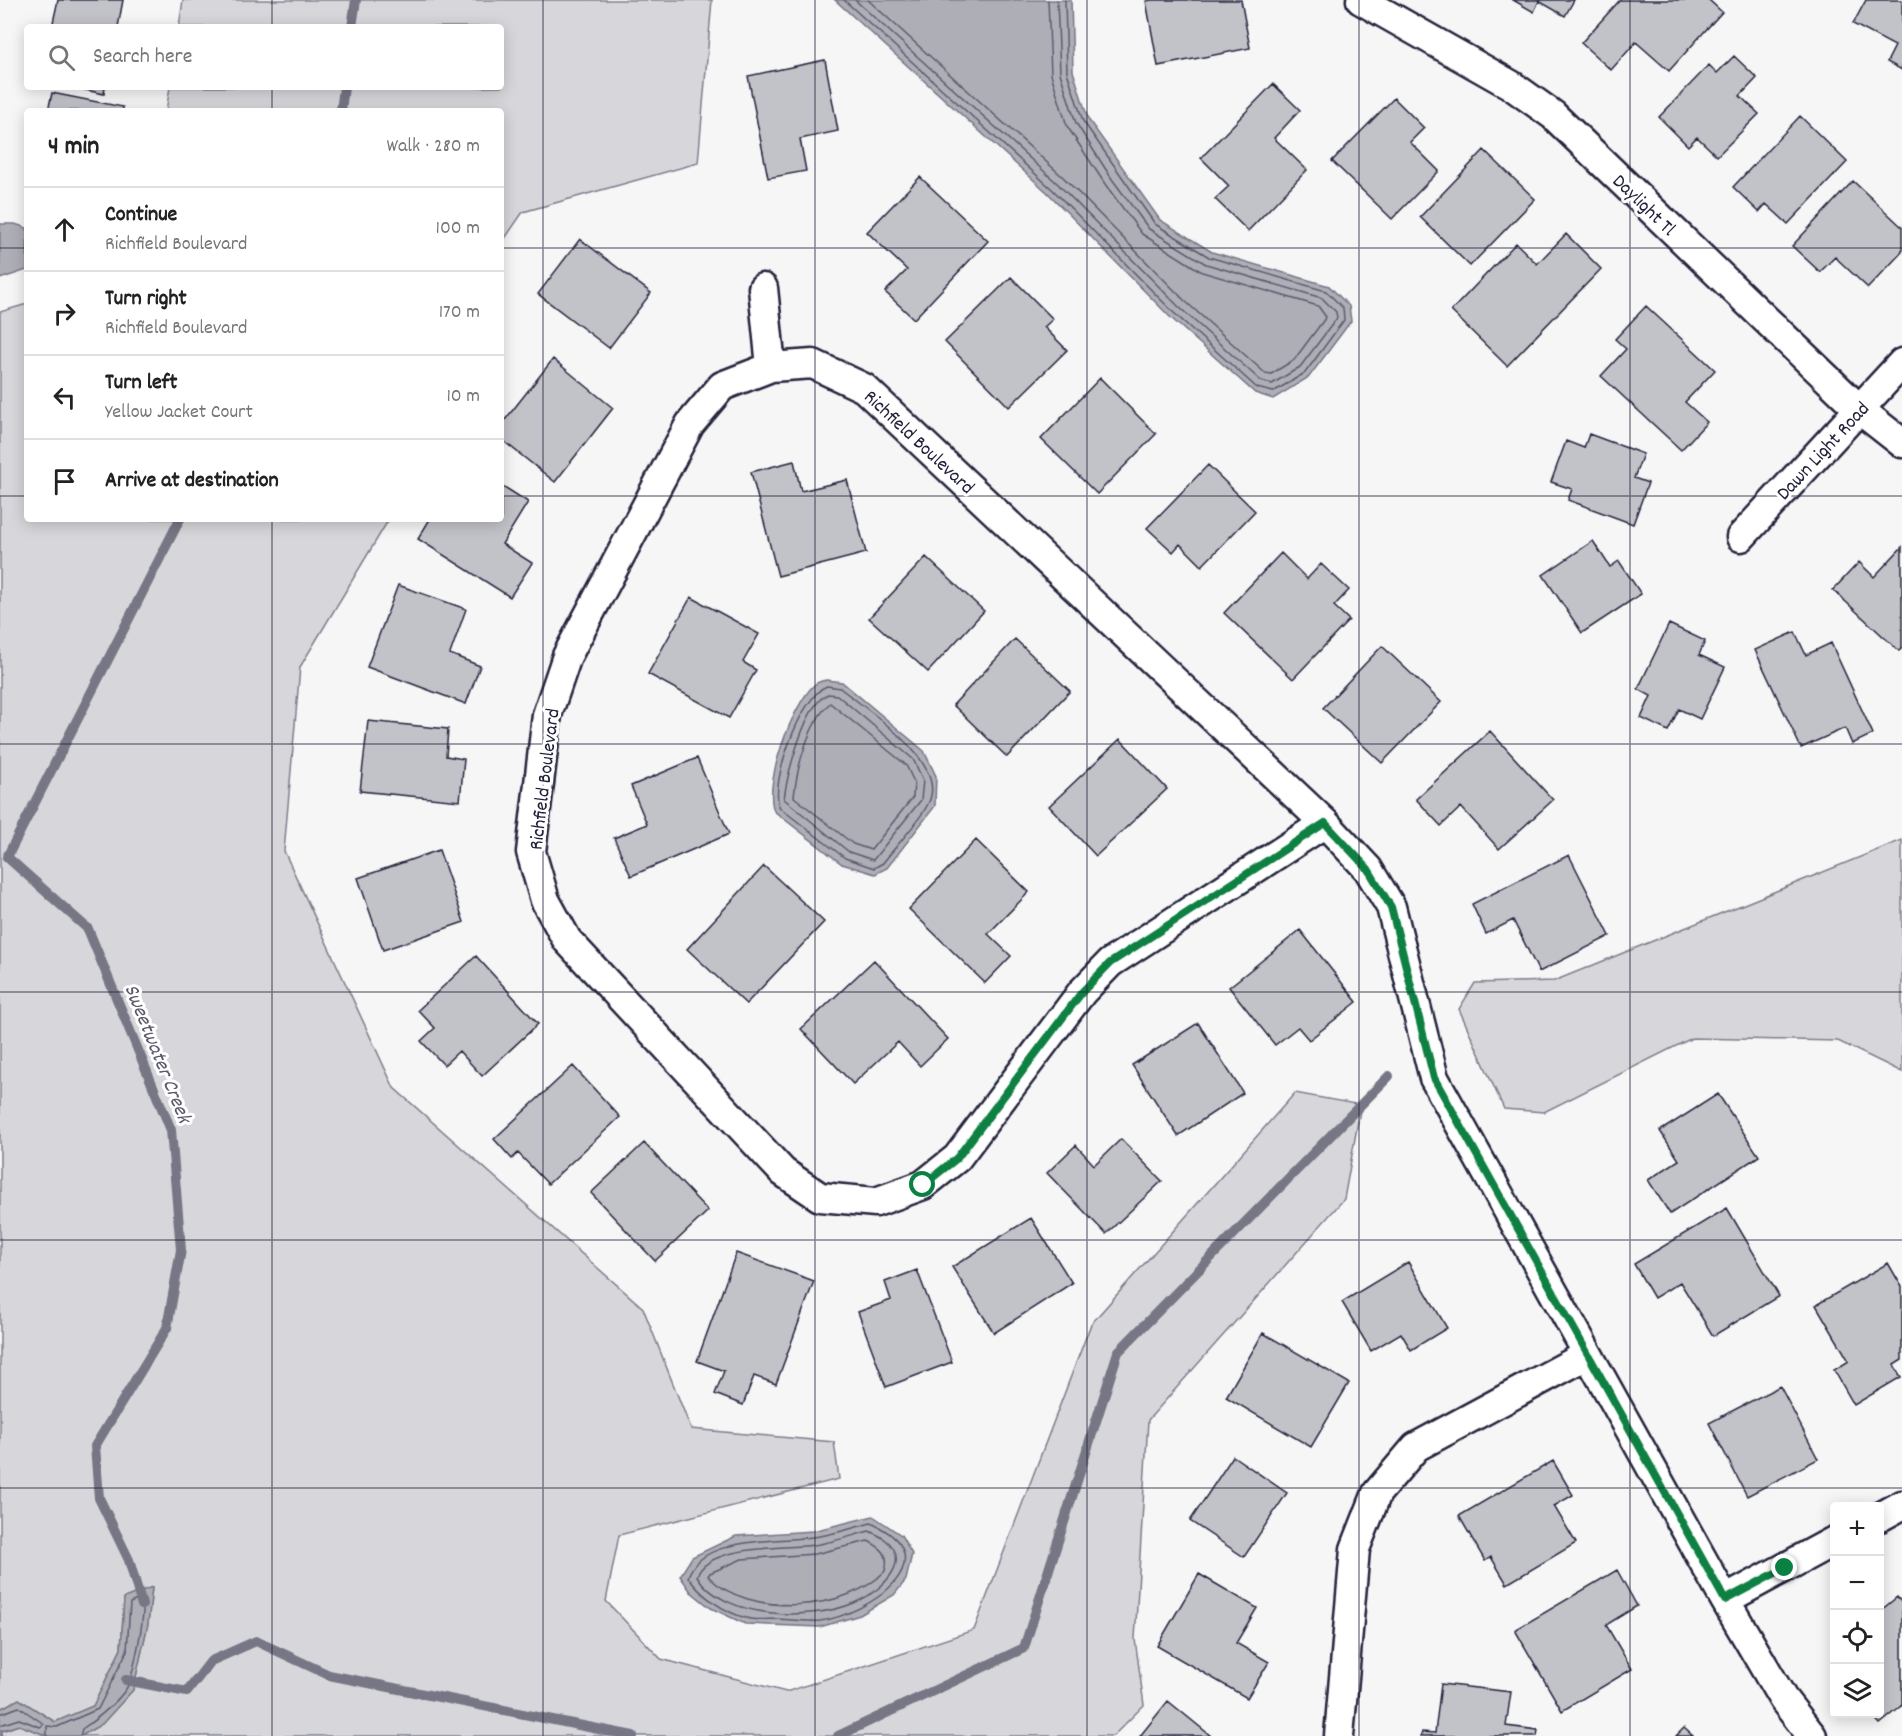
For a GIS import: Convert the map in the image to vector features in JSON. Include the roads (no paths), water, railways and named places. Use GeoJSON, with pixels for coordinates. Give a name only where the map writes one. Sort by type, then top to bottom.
{"type":"FeatureCollection","features":[{"type":"Feature","properties":{"kind":"street","name":"Daylight Tl"},"geometry":{"type":"LineString","coordinates":[[1361,0],[1511,85],[1553,115],[1860,410],[1902,444]]}},
{"type":"Feature","properties":{"kind":"street"},"geometry":{"type":"LineString","coordinates":[[763,288],[771,367]]}},
{"type":"Feature","properties":{"kind":"street","name":"Dawn Light Road"},"geometry":{"type":"LineString","coordinates":[[1741,537],[1902,363]]}},
{"type":"Feature","properties":{"kind":"street","name":"Richfield Boulevard"},"geometry":{"type":"LineString","coordinates":[[1325,823],[1110,963],[1082,992],[957,1158],[923,1185],[876,1202],[820,1197],[783,1172],[567,940],[545,900],[531,852],[547,715],[567,656],[690,424],[722,386],[771,367],[813,364],[864,388],[1325,823],[1368,869],[1391,907],[1434,1078],[1725,1600],[1783,1699],[1812,1736]]}},
{"type":"Feature","properties":{"kind":"street"},"geometry":{"type":"LineString","coordinates":[[1339,1736],[1355,1549],[1377,1493],[1416,1447],[1587,1355]]}},
{"type":"Feature","properties":{"kind":"street"},"geometry":{"type":"LineString","coordinates":[[1884,1515],[1902,1505]]}},
{"type":"Feature","properties":{"kind":"street"},"geometry":{"type":"LineString","coordinates":[[1725,1600],[1830,1543]]}},
{"type":"Feature","properties":{"kind":"water"},"geometry":{"type":"Polygon","coordinates":[[[835,0],[1071,0],[1073,71],[1088,119],[1160,220],[1212,252],[1329,286],[1349,306],[1351,321],[1309,377],[1273,399],[1255,393],[1170,317],[1048,193],[835,0]]]}},
{"type":"Feature","properties":{"kind":"water"},"geometry":{"type":"Polygon","coordinates":[[[0,224],[15,224],[24,227],[24,271],[0,279],[0,224]]]}},
{"type":"Feature","properties":{"kind":"water"},"geometry":{"type":"Polygon","coordinates":[[[826,680],[842,682],[924,751],[936,776],[935,806],[887,868],[875,874],[842,864],[774,811],[772,798],[776,764],[789,727],[806,695],[815,684],[826,680]]]}},
{"type":"Feature","properties":{"kind":"water"},"geometry":{"type":"Polygon","coordinates":[[[873,1516],[901,1535],[912,1554],[906,1580],[894,1595],[860,1615],[820,1627],[745,1624],[711,1608],[691,1592],[680,1576],[692,1557],[736,1536],[813,1531],[873,1516]]]}},
{"type":"Feature","properties":{"kind":"water"},"geometry":{"type":"Polygon","coordinates":[[[152,1587],[148,1624],[133,1690],[102,1724],[81,1736],[48,1736],[19,1725],[2,1730],[2,1736],[0,1736],[0,1709],[19,1699],[55,1722],[93,1706],[121,1649],[124,1598],[152,1587]]]}},
{"type":"Feature","properties":{"kind":"waterway","name":"Sweetwater Creek"},"geometry":{"type":"LineString","coordinates":[[352,24],[356,0]]}},
{"type":"Feature","properties":{"kind":"waterway","name":"Sweetwater Creek"},"geometry":{"type":"LineString","coordinates":[[341,108],[344,90]]}},
{"type":"Feature","properties":{"kind":"waterway","name":"Sweetwater Creek"},"geometry":{"type":"LineString","coordinates":[[142,1605],[129,1560],[99,1498],[95,1446],[167,1328],[181,1250],[171,1130],[88,929],[7,857],[178,522]]}},
{"type":"Feature","properties":{"kind":"waterway"},"geometry":{"type":"LineString","coordinates":[[838,1736],[1024,1648],[1118,1352],[1389,1076]]}},
{"type":"Feature","properties":{"kind":"waterway"},"geometry":{"type":"LineString","coordinates":[[126,1680],[187,1692],[211,1661],[256,1641],[329,1675],[633,1736]]}}]}
